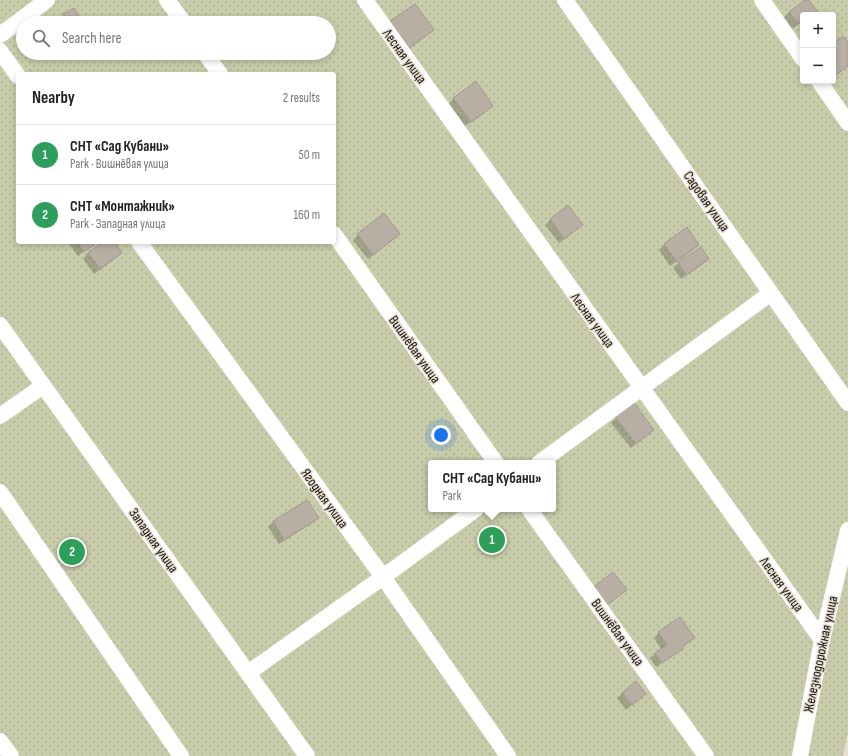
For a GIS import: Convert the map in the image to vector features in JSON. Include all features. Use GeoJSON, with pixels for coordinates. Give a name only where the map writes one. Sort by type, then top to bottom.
{"type":"FeatureCollection","features":[{"type":"Feature","properties":{"kind":"street"},"geometry":{"type":"LineString","coordinates":[[26,16],[47,0]]}},
{"type":"Feature","properties":{"kind":"street"},"geometry":{"type":"LineString","coordinates":[[167,0],[179,16]]}},
{"type":"Feature","properties":{"kind":"street","name":"Лесная улица"},"geometry":{"type":"LineString","coordinates":[[365,0],[822,640]]}},
{"type":"Feature","properties":{"kind":"street","name":"Садовая улица"},"geometry":{"type":"LineString","coordinates":[[565,0],[848,403]]}},
{"type":"Feature","properties":{"kind":"street"},"geometry":{"type":"LineString","coordinates":[[762,0],[800,55]]}},
{"type":"Feature","properties":{"kind":"street"},"geometry":{"type":"LineString","coordinates":[[0,35],[16,23]]}},
{"type":"Feature","properties":{"kind":"street"},"geometry":{"type":"LineString","coordinates":[[0,51],[16,73]]}},
{"type":"Feature","properties":{"kind":"street"},"geometry":{"type":"LineString","coordinates":[[210,60],[219,72]]}},
{"type":"Feature","properties":{"kind":"street"},"geometry":{"type":"LineString","coordinates":[[821,84],[848,122]]}},
{"type":"Feature","properties":{"kind":"street","name":"Вишнёвая улица"},"geometry":{"type":"LineString","coordinates":[[336,237],[494,460]]}},
{"type":"Feature","properties":{"kind":"street","name":"Ягодная улица"},"geometry":{"type":"LineString","coordinates":[[140,244],[383,578],[508,756]]}},
{"type":"Feature","properties":{"kind":"street"},"geometry":{"type":"LineString","coordinates":[[542,460],[771,293]]}},
{"type":"Feature","properties":{"kind":"street","name":"Западная улица"},"geometry":{"type":"LineString","coordinates":[[0,325],[306,756]]}},
{"type":"Feature","properties":{"kind":"street"},"geometry":{"type":"LineString","coordinates":[[0,416],[43,386]]}},
{"type":"Feature","properties":{"kind":"street"},"geometry":{"type":"LineString","coordinates":[[0,492],[182,756]]}},
{"type":"Feature","properties":{"kind":"street"},"geometry":{"type":"LineString","coordinates":[[248,673],[383,578],[472,512]]}},
{"type":"Feature","properties":{"kind":"street","name":"Вишнёвая улица"},"geometry":{"type":"LineString","coordinates":[[531,512],[706,756]]}},
{"type":"Feature","properties":{"kind":"street","name":"Железнодорожная улица"},"geometry":{"type":"LineString","coordinates":[[800,756],[822,640],[848,530]]}},
{"type":"Feature","properties":{"kind":"street"},"geometry":{"type":"LineString","coordinates":[[0,741],[11,756]]}},
{"type":"Feature","properties":{"kind":"green space"},"geometry":{"type":"Polygon","coordinates":[[[0,0],[848,0],[848,732],[843,756],[0,756],[0,0]]]}},
{"type":"Feature","properties":{"kind":"building"},"geometry":{"type":"Polygon","coordinates":[[[805,0],[809,0],[817,11],[800,12],[800,23],[798,24],[789,12],[805,0]]]}},
{"type":"Feature","properties":{"kind":"building"},"geometry":{"type":"Polygon","coordinates":[[[415,4],[434,30],[408,49],[389,22],[415,4]]]}},
{"type":"Feature","properties":{"kind":"building"},"geometry":{"type":"Polygon","coordinates":[[[74,8],[79,16],[64,16],[63,14],[74,8]]]}},
{"type":"Feature","properties":{"kind":"building"},"geometry":{"type":"Polygon","coordinates":[[[843,36],[848,42],[848,66],[836,75],[836,48],[836,42],[843,36]]]}},
{"type":"Feature","properties":{"kind":"building"},"geometry":{"type":"Polygon","coordinates":[[[476,81],[493,106],[471,122],[453,98],[476,81]]]}},
{"type":"Feature","properties":{"kind":"building"},"geometry":{"type":"Polygon","coordinates":[[[568,205],[583,225],[564,239],[550,219],[568,205]]]}},
{"type":"Feature","properties":{"kind":"building"},"geometry":{"type":"Polygon","coordinates":[[[384,213],[400,234],[373,255],[357,234],[384,213]]]}},
{"type":"Feature","properties":{"kind":"building"},"geometry":{"type":"Polygon","coordinates":[[[687,227],[699,245],[676,261],[664,244],[687,227]]]}},
{"type":"Feature","properties":{"kind":"building"},"geometry":{"type":"Polygon","coordinates":[[[78,244],[94,244],[84,252],[78,244]]]}},
{"type":"Feature","properties":{"kind":"building"},"geometry":{"type":"Polygon","coordinates":[[[100,244],[115,244],[122,253],[100,269],[88,253],[100,244]]]}},
{"type":"Feature","properties":{"kind":"building"},"geometry":{"type":"Polygon","coordinates":[[[701,247],[709,259],[686,275],[678,262],[701,247]]]}},
{"type":"Feature","properties":{"kind":"building"},"geometry":{"type":"Polygon","coordinates":[[[634,403],[654,430],[636,444],[615,417],[634,403]]]}},
{"type":"Feature","properties":{"kind":"building"},"geometry":{"type":"Polygon","coordinates":[[[307,500],[319,518],[284,540],[273,521],[307,500]]]}},
{"type":"Feature","properties":{"kind":"building"},"geometry":{"type":"Polygon","coordinates":[[[613,572],[627,590],[607,605],[594,587],[613,572]]]}},
{"type":"Feature","properties":{"kind":"building"},"geometry":{"type":"Polygon","coordinates":[[[680,617],[695,638],[682,646],[684,648],[662,663],[655,653],[667,645],[658,632],[680,617]]]}},
{"type":"Feature","properties":{"kind":"building"},"geometry":{"type":"Polygon","coordinates":[[[636,681],[646,694],[632,705],[622,693],[636,681]]]}},
{"type":"Feature","properties":{"kind":"place","name":"СНТ «Сад Кубани»"},"geometry":{"type":"Point","coordinates":[492,540]}},
{"type":"Feature","properties":{"kind":"place","name":"СНТ «Монтажник»"},"geometry":{"type":"Point","coordinates":[72,552]}}]}
